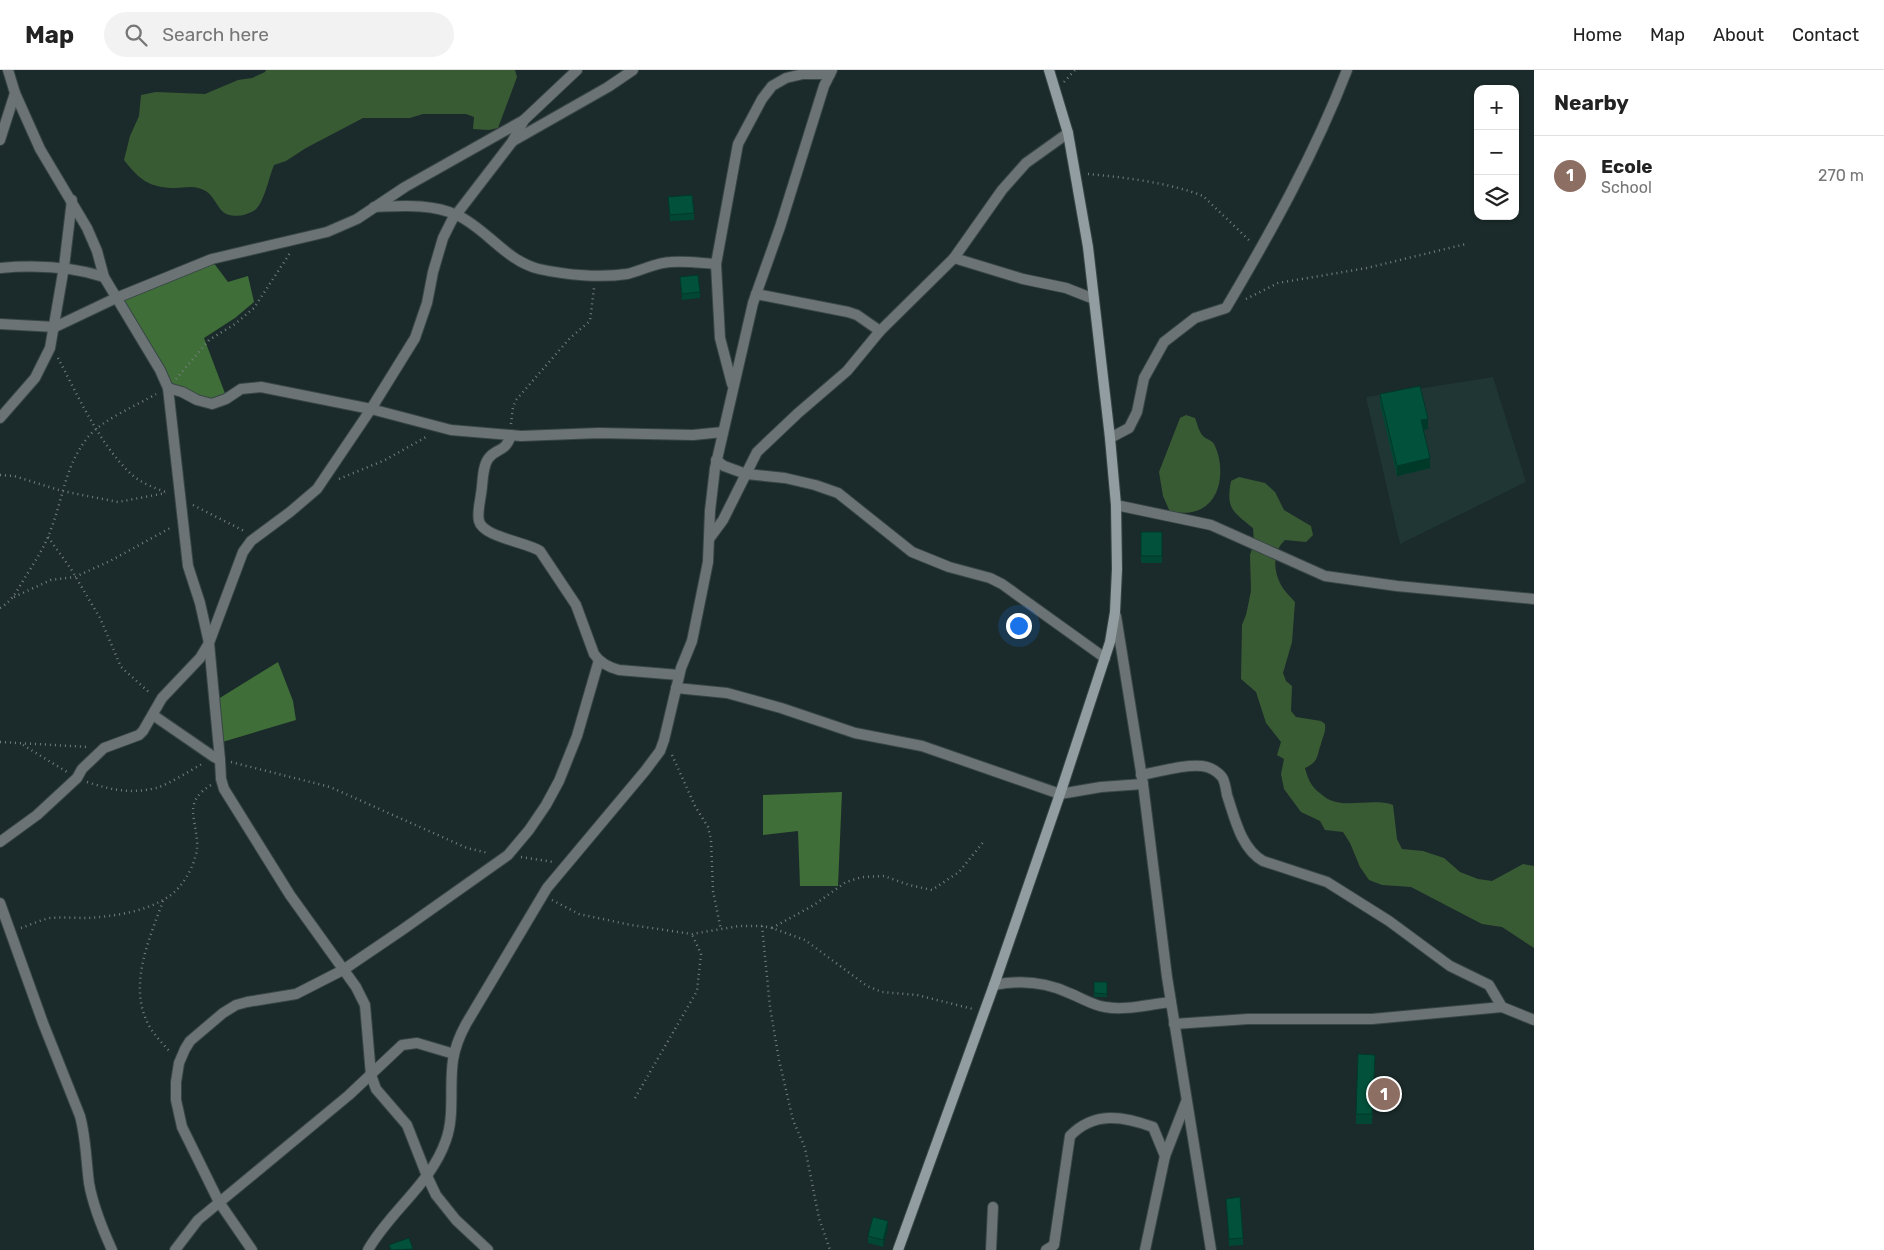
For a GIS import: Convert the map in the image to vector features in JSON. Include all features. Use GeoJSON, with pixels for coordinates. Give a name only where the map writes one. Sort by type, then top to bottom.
{"type":"FeatureCollection","features":[{"type":"Feature","properties":{"kind":"street"},"geometry":{"type":"LineString","coordinates":[[8,70],[14,93],[40,149],[87,228],[97,252],[104,277],[160,370],[168,388],[188,566],[200,603],[209,643],[217,758],[224,789],[259,846],[356,987],[364,1005],[371,1075],[380,1094],[406,1125],[436,1195],[456,1220],[488,1250]]}},
{"type":"Feature","properties":{"kind":"street"},"geometry":{"type":"LineString","coordinates":[[0,324],[55,327],[116,298],[212,259],[327,232],[357,219],[405,188],[524,120],[577,70]]}},
{"type":"Feature","properties":{"kind":"street"},"geometry":{"type":"LineString","coordinates":[[512,142],[608,88],[633,70]]}},
{"type":"Feature","properties":{"kind":"street"},"geometry":{"type":"LineString","coordinates":[[898,1250],[994,985],[1112,637],[1117,569],[1116,504],[1110,438],[1088,247],[1068,133],[1049,70]]}},
{"type":"Feature","properties":{"kind":"street"},"geometry":{"type":"LineString","coordinates":[[1110,438],[1129,428],[1137,412],[1144,378],[1164,342],[1195,318],[1226,308],[1259,251],[1324,124],[1347,70]]}},
{"type":"Feature","properties":{"kind":"street"},"geometry":{"type":"LineString","coordinates":[[732,388],[720,338],[716,264],[738,144],[762,99],[772,86],[786,78],[803,74],[831,72]]}},
{"type":"Feature","properties":{"kind":"street"},"geometry":{"type":"LineString","coordinates":[[368,1250],[376,1236],[427,1176],[437,1161],[447,1139],[454,1054],[466,1024],[547,888],[563,866],[660,751],[679,675],[692,641],[704,587],[708,562],[710,511],[716,460],[732,388],[756,294],[780,227],[824,86],[831,72]]}},
{"type":"Feature","properties":{"kind":"street"},"geometry":{"type":"LineString","coordinates":[[0,140],[14,93]]}},
{"type":"Feature","properties":{"kind":"street"},"geometry":{"type":"LineString","coordinates":[[0,842],[37,815],[77,778],[82,769],[104,748],[139,735],[146,728],[159,702],[200,658],[209,643],[243,552],[251,541],[317,489],[371,409],[414,338],[427,303],[442,238],[456,214],[512,142],[524,120]]}},
{"type":"Feature","properties":{"kind":"street"},"geometry":{"type":"LineString","coordinates":[[709,540],[723,520],[757,452],[797,414],[848,371],[880,331],[954,258],[1015,174],[1026,163],[1068,133]]}},
{"type":"Feature","properties":{"kind":"street"},"geometry":{"type":"LineString","coordinates":[[0,418],[34,378],[50,348],[64,267],[72,200]]}},
{"type":"Feature","properties":{"kind":"street"},"geometry":{"type":"LineString","coordinates":[[374,207],[411,205],[456,214],[525,265],[540,269],[594,276],[626,274],[669,262],[716,264]]}},
{"type":"Feature","properties":{"kind":"street"},"geometry":{"type":"LineString","coordinates":[[954,258],[1024,279],[1066,288],[1094,299]]}},
{"type":"Feature","properties":{"kind":"street"},"geometry":{"type":"LineString","coordinates":[[0,268],[64,267],[104,277]]}},
{"type":"Feature","properties":{"kind":"street"},"geometry":{"type":"LineString","coordinates":[[756,294],[848,312],[857,315],[880,331]]}},
{"type":"Feature","properties":{"kind":"street"},"geometry":{"type":"LineString","coordinates":[[168,388],[212,404],[226,399],[241,388],[261,387],[371,409],[451,430],[511,435],[599,433],[693,435],[723,432]]}},
{"type":"Feature","properties":{"kind":"street"},"geometry":{"type":"LineString","coordinates":[[511,435],[507,445],[492,455],[484,469],[479,522],[483,528],[489,533],[531,545],[544,555],[576,604],[594,654],[599,660],[611,668],[619,670],[679,675]]}},
{"type":"Feature","properties":{"kind":"street"},"geometry":{"type":"LineString","coordinates":[[716,460],[724,466],[746,474],[785,478],[838,493],[912,552],[950,567],[990,578],[1002,584],[1105,658]]}},
{"type":"Feature","properties":{"kind":"street"},"geometry":{"type":"LineString","coordinates":[[1116,504],[1211,526],[1325,576],[1397,586],[1534,599]]}},
{"type":"Feature","properties":{"kind":"street"},"geometry":{"type":"LineString","coordinates":[[1115,612],[1142,779],[1174,1024],[1211,1250]]}},
{"type":"Feature","properties":{"kind":"street"},"geometry":{"type":"LineString","coordinates":[[252,1250],[219,1202],[182,1127],[176,1100],[179,1063],[190,1041],[223,1013],[247,1002],[296,994],[343,970],[508,855],[538,818],[559,781],[576,736],[599,660]]}},
{"type":"Feature","properties":{"kind":"street"},"geometry":{"type":"LineString","coordinates":[[676,688],[727,693],[781,708],[855,733],[922,746],[1060,794],[1142,779],[1187,767],[1203,766],[1213,769],[1223,778],[1241,834],[1254,856],[1263,861],[1327,882],[1389,921],[1450,966],[1489,985],[1502,1008]]}},
{"type":"Feature","properties":{"kind":"street"},"geometry":{"type":"LineString","coordinates":[[153,715],[217,758]]}},
{"type":"Feature","properties":{"kind":"street"},"geometry":{"type":"LineString","coordinates":[[0,903],[43,1023],[80,1116],[92,1195],[100,1224],[112,1250]]}},
{"type":"Feature","properties":{"kind":"street"},"geometry":{"type":"LineString","coordinates":[[0,926],[11,931]]}},
{"type":"Feature","properties":{"kind":"street"},"geometry":{"type":"LineString","coordinates":[[994,985],[1012,981],[1044,985],[1068,992],[1092,1004],[1115,1009],[1171,1002]]}},
{"type":"Feature","properties":{"kind":"street"},"geometry":{"type":"LineString","coordinates":[[1174,1024],[1248,1019],[1372,1018],[1502,1008],[1534,1020]]}},
{"type":"Feature","properties":{"kind":"street"},"geometry":{"type":"LineString","coordinates":[[175,1250],[198,1220],[349,1095],[402,1045],[417,1043],[454,1054]]}},
{"type":"Feature","properties":{"kind":"street"},"geometry":{"type":"LineString","coordinates":[[1145,1250],[1164,1156],[1186,1100]]}},
{"type":"Feature","properties":{"kind":"street"},"geometry":{"type":"LineString","coordinates":[[1046,1250],[1054,1245],[1070,1136],[1079,1126],[1102,1118],[1129,1119],[1153,1128],[1164,1156]]}},
{"type":"Feature","properties":{"kind":"street"},"geometry":{"type":"LineString","coordinates":[[990,1250],[993,1207]]}},
{"type":"Feature","properties":{"kind":"path"},"geometry":{"type":"LineString","coordinates":[[1074,172],[1138,181],[1193,192],[1203,196],[1259,251]]}},
{"type":"Feature","properties":{"kind":"path"},"geometry":{"type":"LineString","coordinates":[[13,598],[42,550],[48,537],[69,467],[90,434],[110,420],[168,388],[209,340],[235,324],[254,308],[299,239]]}},
{"type":"Feature","properties":{"kind":"path"},"geometry":{"type":"LineString","coordinates":[[1226,308],[1278,283],[1366,268],[1466,244]]}},
{"type":"Feature","properties":{"kind":"path"},"geometry":{"type":"LineString","coordinates":[[511,435],[512,407],[516,400],[570,338],[590,321],[594,276]]}},
{"type":"Feature","properties":{"kind":"path"},"geometry":{"type":"LineString","coordinates":[[50,348],[56,354],[106,445],[131,474],[146,484],[180,498],[256,537]]}},
{"type":"Feature","properties":{"kind":"path"},"geometry":{"type":"LineString","coordinates":[[317,489],[385,460],[430,434]]}},
{"type":"Feature","properties":{"kind":"path"},"geometry":{"type":"LineString","coordinates":[[0,475],[14,476],[62,491],[118,502],[168,493]]}},
{"type":"Feature","properties":{"kind":"path"},"geometry":{"type":"LineString","coordinates":[[0,608],[13,598],[51,580],[75,577],[110,562],[182,522]]}},
{"type":"Feature","properties":{"kind":"path"},"geometry":{"type":"LineString","coordinates":[[48,537],[100,618],[121,667],[159,702]]}},
{"type":"Feature","properties":{"kind":"path"},"geometry":{"type":"LineString","coordinates":[[664,740],[695,806],[708,827],[711,840],[713,891],[721,930]]}},
{"type":"Feature","properties":{"kind":"path"},"geometry":{"type":"LineString","coordinates":[[0,742],[23,745],[69,745],[104,748]]}},
{"type":"Feature","properties":{"kind":"path"},"geometry":{"type":"LineString","coordinates":[[23,745],[77,778],[110,790],[129,791],[158,788],[217,758],[330,787],[467,848],[495,854],[548,860],[563,866]]}},
{"type":"Feature","properties":{"kind":"path"},"geometry":{"type":"LineString","coordinates":[[11,931],[49,918],[88,918],[122,914],[170,896],[185,878],[195,857],[198,843],[193,803],[199,792],[221,779]]}},
{"type":"Feature","properties":{"kind":"path"},"geometry":{"type":"LineString","coordinates":[[772,928],[814,905],[846,882],[862,877],[884,876],[932,890],[959,872],[985,840]]}},
{"type":"Feature","properties":{"kind":"path"},"geometry":{"type":"LineString","coordinates":[[543,895],[579,914],[631,925],[692,934],[740,926],[772,928],[805,940],[867,986],[882,992],[917,995],[984,1011]]}},
{"type":"Feature","properties":{"kind":"path"},"geometry":{"type":"LineString","coordinates":[[163,900],[145,951],[139,988],[142,1008],[150,1028],[179,1063]]}},
{"type":"Feature","properties":{"kind":"path"},"geometry":{"type":"LineString","coordinates":[[762,926],[770,1007],[779,1060],[793,1120],[806,1148],[819,1218],[830,1250]]}},
{"type":"Feature","properties":{"kind":"path"},"geometry":{"type":"LineString","coordinates":[[635,1098],[697,990],[701,954],[692,934]]}},
{"type":"Feature","properties":{"kind":"shaded area"},"geometry":{"type":"Polygon","coordinates":[[[1493,377],[1526,482],[1400,544],[1366,397],[1493,377]]]}},
{"type":"Feature","properties":{"kind":"green space"},"geometry":{"type":"Polygon","coordinates":[[[266,70],[515,70],[517,77],[498,128],[489,130],[473,129],[474,117],[466,114],[423,114],[410,118],[363,118],[306,148],[286,161],[274,165],[264,196],[258,207],[243,215],[225,214],[210,194],[203,189],[192,187],[166,188],[151,184],[140,177],[124,160],[130,136],[139,116],[141,95],[156,92],[205,94],[238,80],[252,78],[266,70]]]}},
{"type":"Feature","properties":{"kind":"green space"},"geometry":{"type":"Polygon","coordinates":[[[213,262],[228,282],[248,276],[254,302],[235,318],[204,338],[226,396],[213,401],[197,397],[170,384],[118,299],[213,262]]]}},
{"type":"Feature","properties":{"kind":"green space"},"geometry":{"type":"Polygon","coordinates":[[[1186,415],[1195,418],[1199,430],[1214,444],[1220,462],[1220,480],[1214,497],[1201,509],[1182,513],[1170,512],[1163,496],[1159,472],[1180,418],[1186,415]]]}},
{"type":"Feature","properties":{"kind":"green space"},"geometry":{"type":"Polygon","coordinates":[[[1239,477],[1265,483],[1275,492],[1284,510],[1311,526],[1313,535],[1306,542],[1285,540],[1278,549],[1275,560],[1276,572],[1281,586],[1295,602],[1292,642],[1283,673],[1286,681],[1292,686],[1291,711],[1296,717],[1321,721],[1325,724],[1325,732],[1316,759],[1305,768],[1310,782],[1315,789],[1329,800],[1344,803],[1377,802],[1393,805],[1397,839],[1402,849],[1423,851],[1444,858],[1460,872],[1478,879],[1492,881],[1523,864],[1534,866],[1534,948],[1502,927],[1482,924],[1411,887],[1382,885],[1369,880],[1360,867],[1343,832],[1325,830],[1320,821],[1301,812],[1284,789],[1281,774],[1284,759],[1277,755],[1281,742],[1266,723],[1256,692],[1241,679],[1242,625],[1251,591],[1250,555],[1254,543],[1253,528],[1235,513],[1230,504],[1231,481],[1239,477]]]}},
{"type":"Feature","properties":{"kind":"green space"},"geometry":{"type":"Polygon","coordinates":[[[278,662],[293,701],[296,720],[219,743],[215,701],[278,662]]]}},
{"type":"Feature","properties":{"kind":"green space"},"geometry":{"type":"Polygon","coordinates":[[[842,792],[838,886],[800,886],[798,831],[763,835],[763,795],[842,792]]]}},
{"type":"Feature","properties":{"kind":"building"},"geometry":{"type":"Polygon","coordinates":[[[692,195],[694,213],[670,215],[668,197],[692,195]]]}},
{"type":"Feature","properties":{"kind":"building"},"geometry":{"type":"Polygon","coordinates":[[[698,275],[700,292],[682,294],[680,277],[698,275]]]}},
{"type":"Feature","properties":{"kind":"building"},"geometry":{"type":"Polygon","coordinates":[[[1420,386],[1428,419],[1421,420],[1430,458],[1397,466],[1380,394],[1420,386]]]}},
{"type":"Feature","properties":{"kind":"building"},"geometry":{"type":"Polygon","coordinates":[[[1141,532],[1162,532],[1162,556],[1141,556],[1141,532]]]}},
{"type":"Feature","properties":{"kind":"building"},"geometry":{"type":"Polygon","coordinates":[[[1094,982],[1107,982],[1107,994],[1094,993],[1094,982]]]}},
{"type":"Feature","properties":{"kind":"building"},"geometry":{"type":"Polygon","coordinates":[[[1358,1054],[1375,1055],[1372,1114],[1356,1114],[1358,1054]]]}},
{"type":"Feature","properties":{"kind":"building"},"geometry":{"type":"Polygon","coordinates":[[[1240,1197],[1243,1238],[1229,1239],[1226,1199],[1240,1197]]]}},
{"type":"Feature","properties":{"kind":"building"},"geometry":{"type":"Polygon","coordinates":[[[873,1217],[888,1221],[883,1240],[868,1236],[873,1217]]]}},
{"type":"Feature","properties":{"kind":"building"},"geometry":{"type":"Polygon","coordinates":[[[409,1238],[413,1249],[391,1250],[389,1245],[409,1238]]]}},
{"type":"Feature","properties":{"kind":"place","name":"Ecole"},"geometry":{"type":"Point","coordinates":[1384,1094]}}]}
